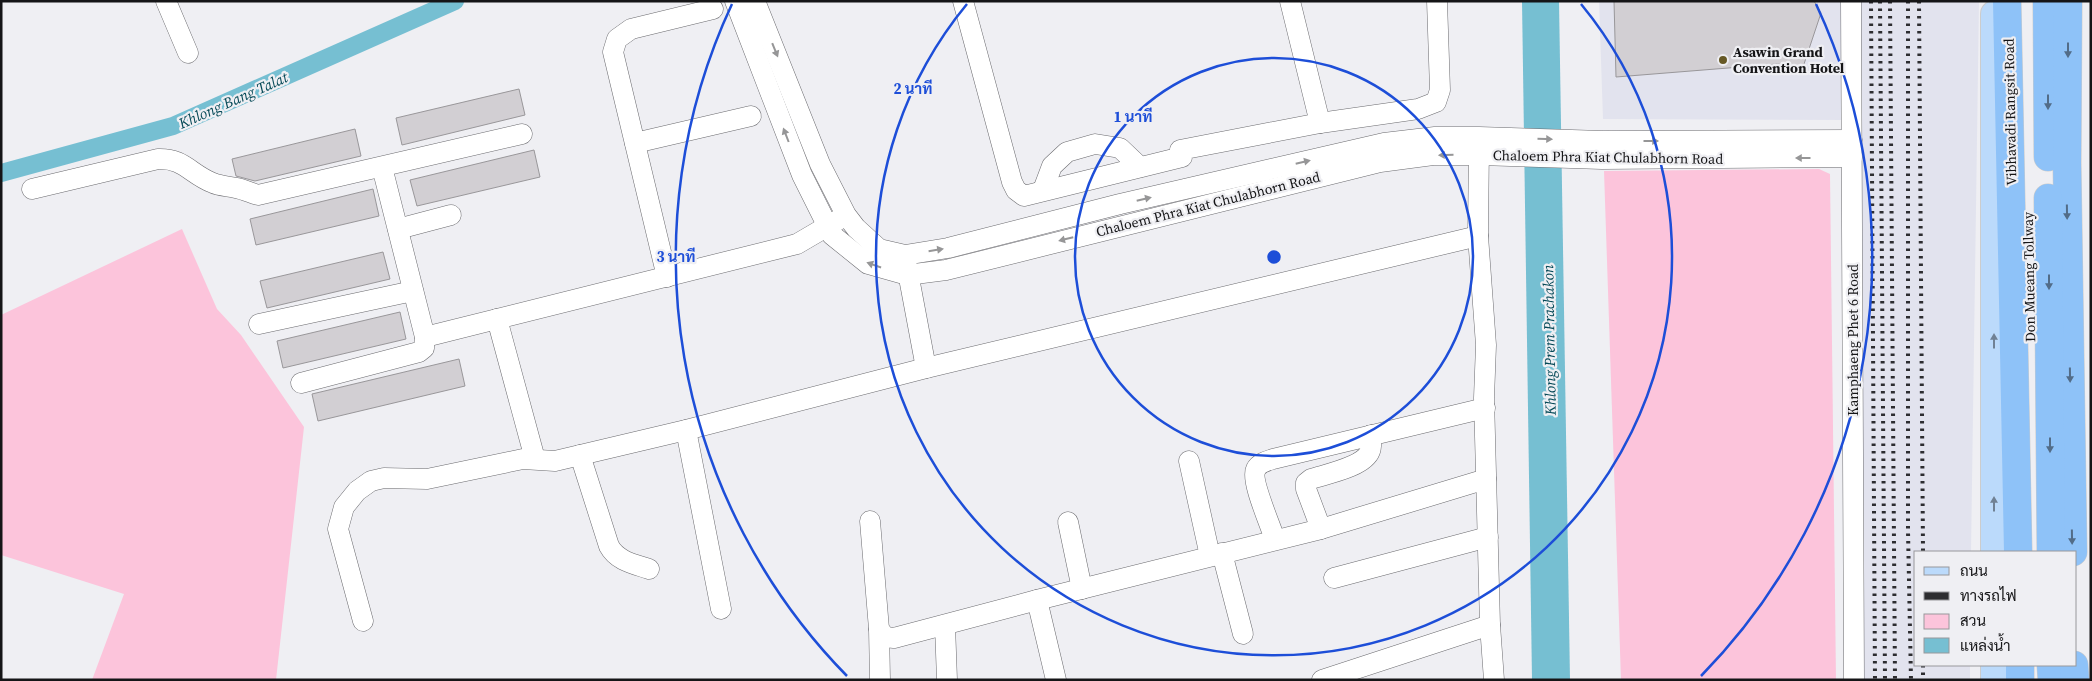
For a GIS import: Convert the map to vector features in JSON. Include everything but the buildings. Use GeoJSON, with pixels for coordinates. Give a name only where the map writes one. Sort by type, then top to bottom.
{"type":"FeatureCollection","features":[{"type":"Feature","properties":{"kind":"highway","name":"Vibhavadi Rangsit Road"},"geometry":{"type":"LineString","coordinates":[[2007,1],[2018,551]]}},
{"type":"Feature","properties":{"kind":"highway","name":"Don Mueang Tollway"},"geometry":{"type":"LineString","coordinates":[[2024,1],[2034,551]]}},
{"type":"Feature","properties":{"kind":"highway","name":"Don Mueang Tollway"},"geometry":{"type":"LineString","coordinates":[[2047,1],[2051,551]]}},
{"type":"Feature","properties":{"kind":"highway"},"geometry":{"type":"LineString","coordinates":[[2068,1],[2067,163],[2073,551]]}},
{"type":"Feature","properties":{"kind":"highway"},"geometry":{"type":"LineString","coordinates":[[2020,666],[2020,680]]}},
{"type":"Feature","properties":{"kind":"highway"},"geometry":{"type":"LineString","coordinates":[[2036,666],[2036,680]]}},
{"type":"Feature","properties":{"kind":"highway"},"geometry":{"type":"LineString","coordinates":[[2052,666],[2052,680]]}},
{"type":"Feature","properties":{"kind":"highway"},"geometry":{"type":"LineString","coordinates":[[2074,666],[2074,680]]}},
{"type":"Feature","properties":{"kind":"main road","name":"Vibhavadi Rangsit Road"},"geometry":{"type":"LineString","coordinates":[[1994,1],[1994,551]]}},
{"type":"Feature","properties":{"kind":"main road"},"geometry":{"type":"LineString","coordinates":[[1994,666],[1994,680]]}},
{"type":"Feature","properties":{"kind":"street"},"geometry":{"type":"LineString","coordinates":[[166,1],[188,53]]}},
{"type":"Feature","properties":{"kind":"street"},"geometry":{"type":"LineString","coordinates":[[963,1],[1012,182],[1016,190],[1024,196],[1182,157],[1180,150],[1320,123],[1418,109],[1436,102],[1440,90],[1437,1]]}},
{"type":"Feature","properties":{"kind":"street"},"geometry":{"type":"LineString","coordinates":[[1290,1],[1320,123]]}},
{"type":"Feature","properties":{"kind":"street","name":"Kamphaeng Phet 6 Road"},"geometry":{"type":"LineString","coordinates":[[1851,1],[1854,680]]}},
{"type":"Feature","properties":{"kind":"street","name":"Chaloem Phra Kiat Chulabhorn Road"},"geometry":{"type":"LineString","coordinates":[[746,5],[802,175],[832,235],[868,264],[907,275],[946,270],[1380,162],[1487,147]]}},
{"type":"Feature","properties":{"kind":"street","name":"Chaloem Phra Kiat Chulabhorn Road"},"geometry":{"type":"LineString","coordinates":[[746,5],[820,164],[846,215],[856,228],[879,249],[905,255],[948,248],[1120,204],[1384,143],[1435,137],[1487,147],[1602,150],[1852,149]]}},
{"type":"Feature","properties":{"kind":"street"},"geometry":{"type":"LineString","coordinates":[[667,277],[613,52],[617,39],[631,30],[713,9]]}},
{"type":"Feature","properties":{"kind":"street"},"geometry":{"type":"LineString","coordinates":[[635,143],[751,116]]}},
{"type":"Feature","properties":{"kind":"street"},"geometry":{"type":"LineString","coordinates":[[32,189],[158,159],[172,158],[181,162],[198,177],[216,184],[258,195],[522,134]]}},
{"type":"Feature","properties":{"kind":"street"},"geometry":{"type":"LineString","coordinates":[[1043,190],[1052,166],[1067,152],[1095,144],[1120,148],[1140,167]]}},
{"type":"Feature","properties":{"kind":"street"},"geometry":{"type":"LineString","coordinates":[[1487,147],[1478,236],[1486,345],[1486,479],[1490,625],[1494,680]]}},
{"type":"Feature","properties":{"kind":"street"},"geometry":{"type":"LineString","coordinates":[[301,383],[419,352],[424,348],[425,337],[382,166]]}},
{"type":"Feature","properties":{"kind":"street"},"geometry":{"type":"LineString","coordinates":[[1114,173],[1125,224]]}},
{"type":"Feature","properties":{"kind":"street"},"geometry":{"type":"LineString","coordinates":[[398,229],[452,215]]}},
{"type":"Feature","properties":{"kind":"street"},"geometry":{"type":"LineString","coordinates":[[425,337],[797,244],[846,215]]}},
{"type":"Feature","properties":{"kind":"street"},"geometry":{"type":"LineString","coordinates":[[363,621],[338,529],[344,507],[357,491],[371,480],[384,478],[427,479],[523,459],[555,461],[686,430],[926,368],[1478,236]]}},
{"type":"Feature","properties":{"kind":"street"},"geometry":{"type":"LineString","coordinates":[[905,255],[907,275],[926,368]]}},
{"type":"Feature","properties":{"kind":"street"},"geometry":{"type":"LineString","coordinates":[[259,324],[413,291]]}},
{"type":"Feature","properties":{"kind":"street"},"geometry":{"type":"LineString","coordinates":[[497,319],[535,459]]}},
{"type":"Feature","properties":{"kind":"street"},"geometry":{"type":"LineString","coordinates":[[1275,540],[1256,485],[1255,473],[1260,464],[1273,459],[1485,408]]}},
{"type":"Feature","properties":{"kind":"street"},"geometry":{"type":"LineString","coordinates":[[686,430],[721,610]]}},
{"type":"Feature","properties":{"kind":"street"},"geometry":{"type":"LineString","coordinates":[[1321,529],[1306,489],[1306,483],[1311,479],[1356,464],[1364,459],[1370,451],[1371,435]]}},
{"type":"Feature","properties":{"kind":"street"},"geometry":{"type":"LineString","coordinates":[[580,455],[613,554],[649,569]]}},
{"type":"Feature","properties":{"kind":"street"},"geometry":{"type":"LineString","coordinates":[[1189,460],[1216,555],[1243,634]]}},
{"type":"Feature","properties":{"kind":"street"},"geometry":{"type":"LineString","coordinates":[[880,630],[885,637],[894,638],[1082,588],[1321,529],[1486,479]]}},
{"type":"Feature","properties":{"kind":"street"},"geometry":{"type":"LineString","coordinates":[[870,521],[880,630],[880,680]]}},
{"type":"Feature","properties":{"kind":"street"},"geometry":{"type":"LineString","coordinates":[[1068,522],[1082,588]]}},
{"type":"Feature","properties":{"kind":"street"},"geometry":{"type":"LineString","coordinates":[[1334,578],[1488,537]]}},
{"type":"Feature","properties":{"kind":"street"},"geometry":{"type":"LineString","coordinates":[[1037,600],[1056,680]]}},
{"type":"Feature","properties":{"kind":"street"},"geometry":{"type":"LineString","coordinates":[[945,625],[947,680]]}},
{"type":"Feature","properties":{"kind":"street"},"geometry":{"type":"LineString","coordinates":[[1322,680],[1490,625]]}},
{"type":"Feature","properties":{"kind":"shaded area"},"geometry":{"type":"Polygon","coordinates":[[[1599,1],[1979,1],[1971,551],[1914,551],[1914,666],[1970,666],[1970,680],[1858,680],[1846,120],[1603,119],[1599,1]]]}},
{"type":"Feature","properties":{"kind":"green space"},"geometry":{"type":"Polygon","coordinates":[[[1819,169],[1830,174],[1836,680],[1621,680],[1604,171],[1819,169]]]}},
{"type":"Feature","properties":{"kind":"green space"},"geometry":{"type":"Polygon","coordinates":[[[182,229],[217,309],[241,335],[304,427],[276,680],[92,680],[124,594],[1,555],[1,315],[182,229]]]}},
{"type":"Feature","properties":{"kind":"water","name":"Khlong Prem Prachakon"},"geometry":{"type":"Polygon","coordinates":[[[1522,1],[1559,1],[1570,680],[1532,680],[1522,1]]]}},
{"type":"Feature","properties":{"kind":"waterway","name":"Khlong Bang Talat"},"geometry":{"type":"LineString","coordinates":[[1,173],[173,126],[455,1]]}},
{"type":"Feature","properties":{"kind":"railway"},"geometry":{"type":"LineString","coordinates":[[1871,1],[1875,680]]}},
{"type":"Feature","properties":{"kind":"railway"},"geometry":{"type":"LineString","coordinates":[[1880,1],[1885,680]]}},
{"type":"Feature","properties":{"kind":"railway"},"geometry":{"type":"LineString","coordinates":[[1890,1],[1895,680]]}},
{"type":"Feature","properties":{"kind":"railway"},"geometry":{"type":"LineString","coordinates":[[1908,1],[1908,531],[1911,680]]}},
{"type":"Feature","properties":{"kind":"railway"},"geometry":{"type":"LineString","coordinates":[[1919,1],[1923,551]]}},
{"type":"Feature","properties":{"kind":"railway"},"geometry":{"type":"LineString","coordinates":[[1923,666],[1923,680]]}},
{"type":"Feature","properties":{"kind":"place","name":"Asawin Grand Convention Hotel"},"geometry":{"type":"Point","coordinates":[1723,60]}}]}
